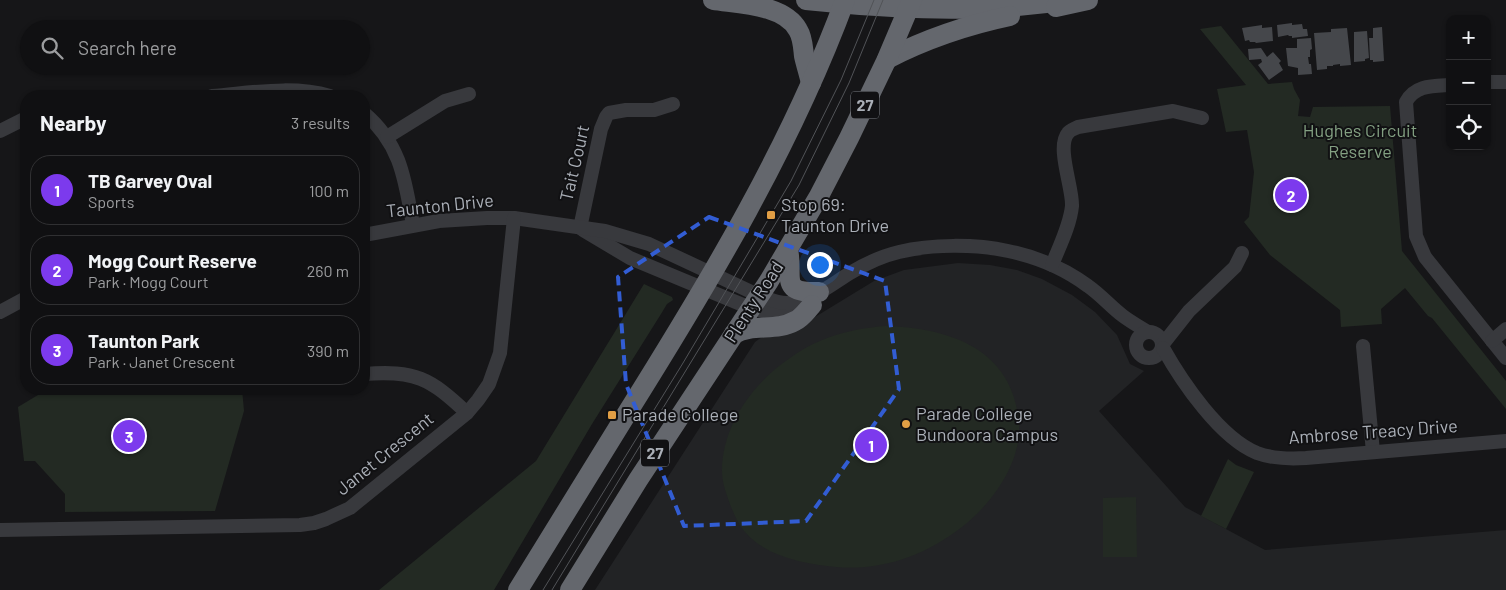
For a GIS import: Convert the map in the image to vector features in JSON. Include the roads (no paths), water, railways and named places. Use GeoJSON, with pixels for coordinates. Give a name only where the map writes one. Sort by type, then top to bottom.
{"type":"FeatureCollection","features":[{"type":"Feature","properties":{"kind":"highway"},"geometry":{"type":"LineString","coordinates":[[713,0],[775,11],[788,18],[798,29],[811,83]]}},
{"type":"Feature","properties":{"kind":"highway"},"geometry":{"type":"LineString","coordinates":[[806,0],[988,8],[1069,0]]}},
{"type":"Feature","properties":{"kind":"highway"},"geometry":{"type":"LineString","coordinates":[[887,59],[916,44],[960,28],[1088,0]]}},
{"type":"Feature","properties":{"kind":"highway","name":"27"},"geometry":{"type":"LineString","coordinates":[[518,590],[772,167],[811,83],[839,2]]}},
{"type":"Feature","properties":{"kind":"highway","name":"Plenty Road"},"geometry":{"type":"LineString","coordinates":[[570,590],[638,480],[756,302],[788,249],[846,145],[887,59],[916,6]]}},
{"type":"Feature","properties":{"kind":"highway"},"geometry":{"type":"LineString","coordinates":[[734,334],[742,330],[780,326],[794,322],[816,298],[793,288],[789,278],[790,262],[788,249]]}},
{"type":"Feature","properties":{"kind":"street"},"geometry":{"type":"LineString","coordinates":[[1491,82],[1506,82]]}},
{"type":"Feature","properties":{"kind":"street"},"geometry":{"type":"LineString","coordinates":[[1446,85],[1422,88],[1409,96],[1406,102],[1416,236],[1424,257],[1506,358]]}},
{"type":"Feature","properties":{"kind":"street"},"geometry":{"type":"LineString","coordinates":[[387,138],[445,101],[468,94]]}},
{"type":"Feature","properties":{"kind":"street","name":"Tait Court"},"geometry":{"type":"LineString","coordinates":[[580,228],[601,128],[606,116],[615,111],[644,111],[673,104]]}},
{"type":"Feature","properties":{"kind":"street"},"geometry":{"type":"LineString","coordinates":[[1052,265],[1067,226],[1072,206],[1063,149],[1068,133],[1078,127],[1172,111],[1202,118]]}},
{"type":"Feature","properties":{"kind":"street"},"geometry":{"type":"LineString","coordinates":[[370,120],[387,138],[398,156],[403,171],[413,225]]}},
{"type":"Feature","properties":{"kind":"street"},"geometry":{"type":"LineString","coordinates":[[0,131],[20,121]]}},
{"type":"Feature","properties":{"kind":"street","name":"Taunton Drive"},"geometry":{"type":"LineString","coordinates":[[370,233],[463,219],[514,218],[605,231],[629,237],[695,264],[702,281]]}},
{"type":"Feature","properties":{"kind":"street","name":"Janet Crescent"},"geometry":{"type":"LineString","coordinates":[[0,530],[314,523],[338,515],[350,508],[467,413],[489,384],[500,353],[514,218]]}},
{"type":"Feature","properties":{"kind":"street","name":"Taunton Drive"},"geometry":{"type":"LineString","coordinates":[[580,228],[630,258],[702,281]]}},
{"type":"Feature","properties":{"kind":"street"},"geometry":{"type":"LineString","coordinates":[[702,281],[756,302],[797,302],[816,298],[864,265],[899,252],[954,246],[990,248],[1027,256],[1052,265],[1088,286],[1121,315],[1159,336],[1163,346]]}},
{"type":"Feature","properties":{"kind":"street"},"geometry":{"type":"LineString","coordinates":[[1121,315],[1136,343],[1137,352],[1151,359],[1158,355],[1189,311],[1235,267],[1242,253]]}},
{"type":"Feature","properties":{"kind":"street"},"geometry":{"type":"LineString","coordinates":[[0,312],[20,301]]}},
{"type":"Feature","properties":{"kind":"street"},"geometry":{"type":"LineString","coordinates":[[1136,343],[1140,336],[1189,311]]}},
{"type":"Feature","properties":{"kind":"street"},"geometry":{"type":"LineString","coordinates":[[1492,341],[1506,330]]}},
{"type":"Feature","properties":{"kind":"street","name":"Ambrose Treacy Drive"},"geometry":{"type":"LineString","coordinates":[[1163,346],[1183,382],[1222,428],[1244,446],[1257,453],[1292,459],[1506,441]]}},
{"type":"Feature","properties":{"kind":"street"},"geometry":{"type":"LineString","coordinates":[[1363,346],[1373,452]]}},
{"type":"Feature","properties":{"kind":"street","name":"Ambrose Treacy Drive"},"geometry":{"type":"LineString","coordinates":[[1151,359],[1183,382]]}},
{"type":"Feature","properties":{"kind":"street"},"geometry":{"type":"LineString","coordinates":[[370,374],[394,372],[420,378],[446,393],[467,413]]}},
{"type":"Feature","properties":{"kind":"tram line"},"geometry":{"type":"LineString","coordinates":[[543,590],[683,363],[791,181],[841,80],[874,0]]}},
{"type":"Feature","properties":{"kind":"tram line"},"geometry":{"type":"LineString","coordinates":[[552,590],[799,185],[849,83],[883,0]]}},
{"type":"Feature","properties":{"kind":"place","name":"Mogg Court Reserve"},"geometry":{"type":"Point","coordinates":[1291,195]}},
{"type":"Feature","properties":{"kind":"place","name":"Stop 69: Taunton Drive"},"geometry":{"type":"Point","coordinates":[771,215]}},
{"type":"Feature","properties":{"kind":"place","name":"Parade College"},"geometry":{"type":"Point","coordinates":[612,415]}},
{"type":"Feature","properties":{"kind":"place","name":"Parade College Bundoora Campus"},"geometry":{"type":"Point","coordinates":[906,424]}},
{"type":"Feature","properties":{"kind":"place","name":"Taunton Park"},"geometry":{"type":"Point","coordinates":[129,436]}},
{"type":"Feature","properties":{"kind":"place","name":"TB Garvey Oval"},"geometry":{"type":"Point","coordinates":[871,445]}},
{"type":"Feature","properties":{"kind":"park label","name":"Hughes Circuit Reserve"},"geometry":{"type":"Point","coordinates":[1360,141]}}]}
